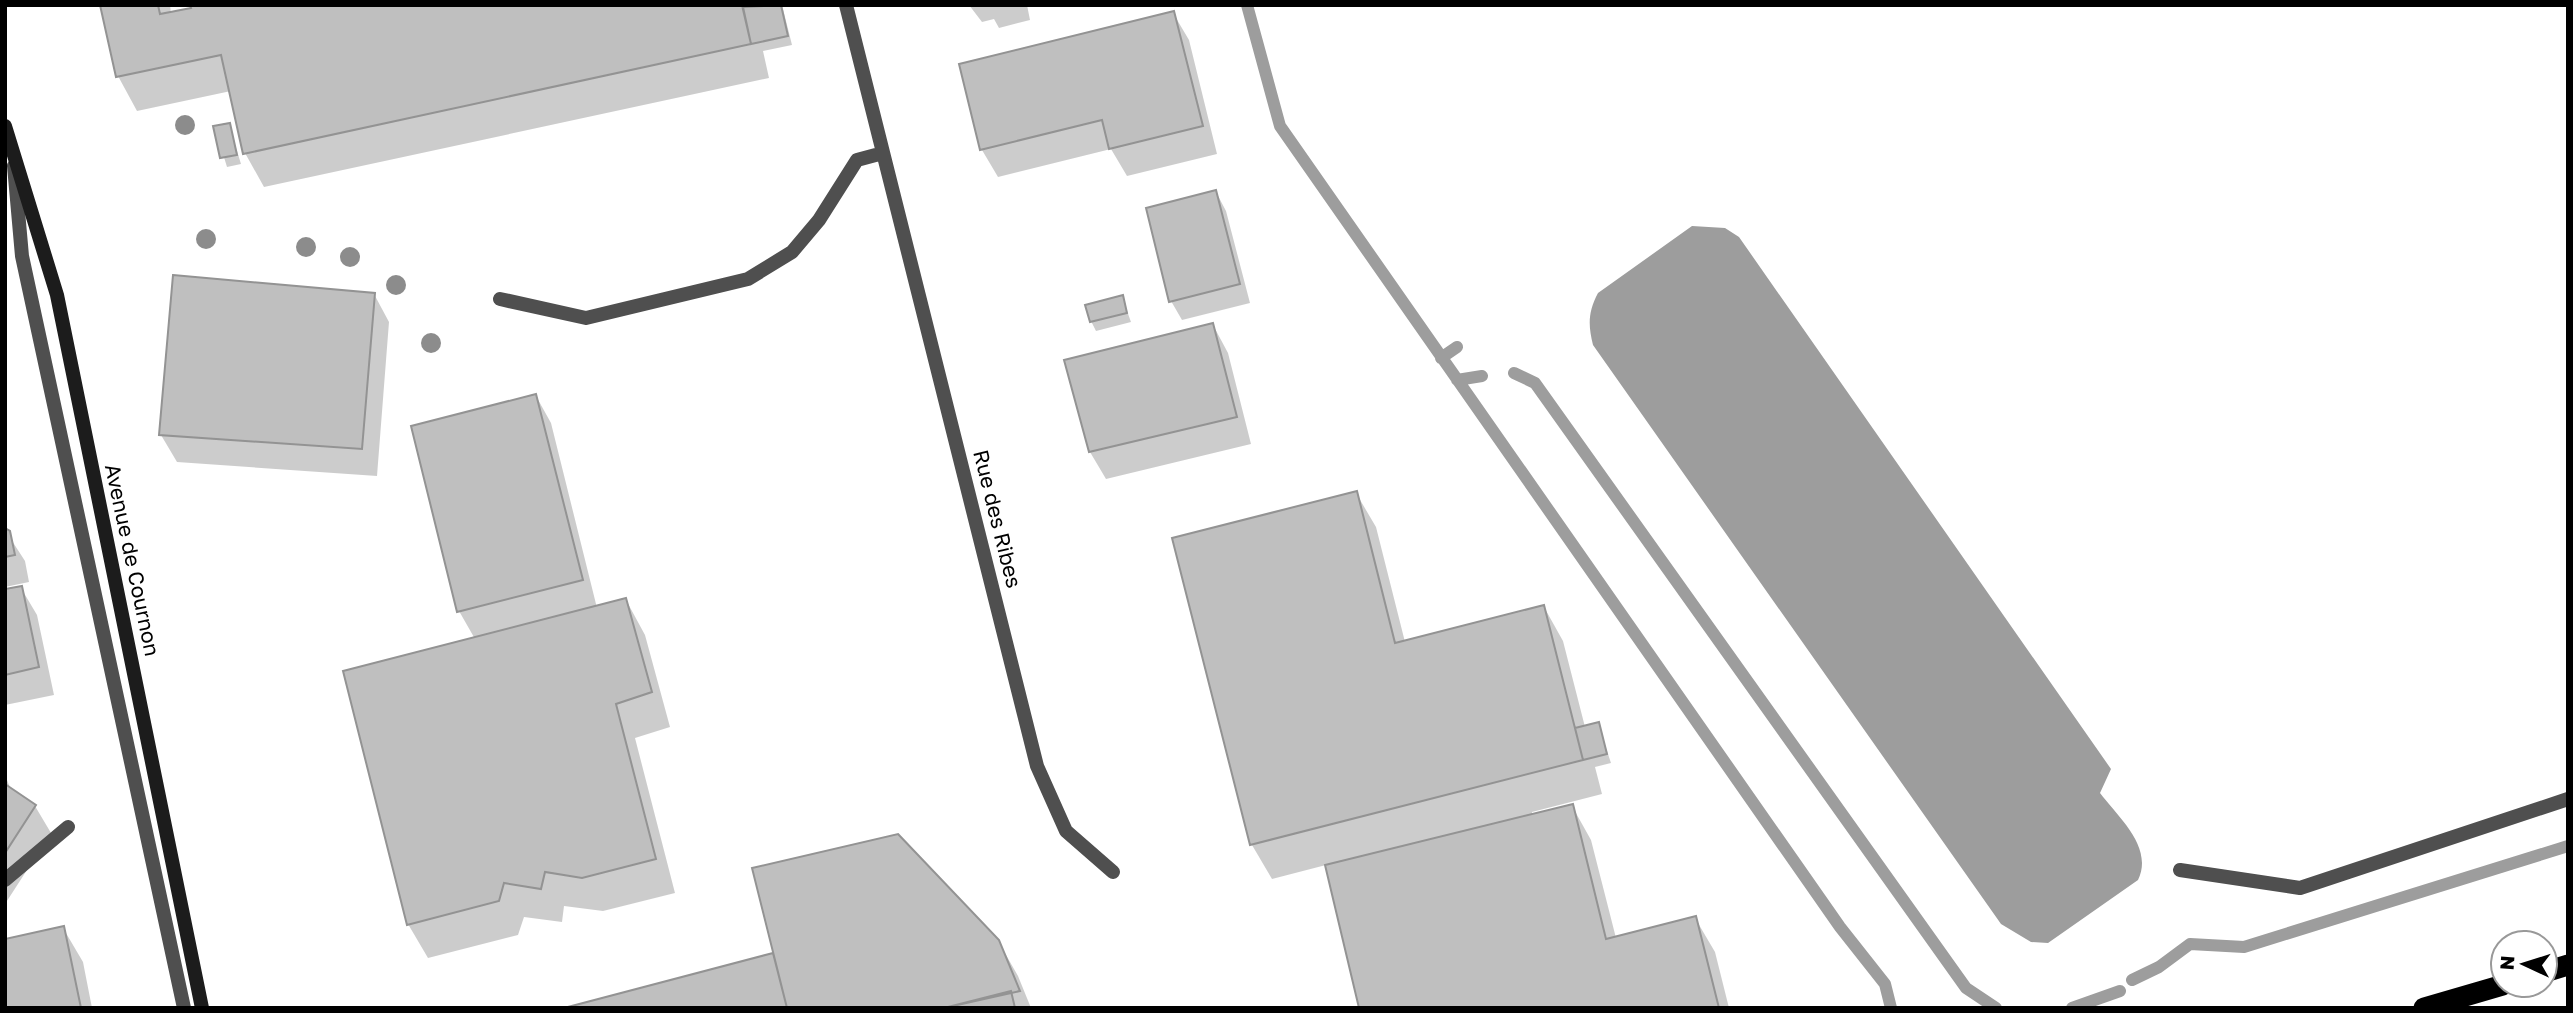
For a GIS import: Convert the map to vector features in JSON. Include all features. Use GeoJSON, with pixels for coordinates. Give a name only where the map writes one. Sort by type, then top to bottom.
{"type":"FeatureCollection","features":[{"type":"Feature","properties":{"kind":"highway"},"geometry":{"type":"LineString","coordinates":[[2424,1008],[2489,989]]}},
{"type":"Feature","properties":{"kind":"main road","name":"Avenue de Cournon"},"geometry":{"type":"LineString","coordinates":[[8,132],[57,295],[202,1008]]}},
{"type":"Feature","properties":{"kind":"street","name":"Rue des Ribes"},"geometry":{"type":"LineString","coordinates":[[846,5],[1037,766],[1066,831],[1113,872]]}},
{"type":"Feature","properties":{"kind":"street"},"geometry":{"type":"LineString","coordinates":[[8,132],[22,256],[184,1008]]}},
{"type":"Feature","properties":{"kind":"street"},"geometry":{"type":"LineString","coordinates":[[500,299],[586,318],[748,279],[792,252],[819,220],[857,160],[883,153]]}},
{"type":"Feature","properties":{"kind":"street"},"geometry":{"type":"LineString","coordinates":[[2180,870],[2300,888],[2568,799]]}},
{"type":"Feature","properties":{"kind":"street"},"geometry":{"type":"LineString","coordinates":[[5,880],[68,827]]}},
{"type":"Feature","properties":{"kind":"shaded area"},"geometry":{"type":"Polygon","coordinates":[[[1692,226],[1725,228],[1739,237],[2111,769],[2100,793],[2138,844],[2142,868],[2138,880],[2048,943],[2031,942],[2001,924],[1593,345],[1590,319],[1598,293],[1692,226]]]}},
{"type":"Feature","properties":{"kind":"building"},"geometry":{"type":"Polygon","coordinates":[[[100,5],[158,5],[160,14],[191,8],[190,5],[742,5],[751,44],[243,154],[221,55],[116,77],[100,5]]]}},
{"type":"Feature","properties":{"kind":"building"},"geometry":{"type":"Polygon","coordinates":[[[781,5],[788,36],[751,44],[743,7],[781,5]]]}},
{"type":"Feature","properties":{"kind":"building"},"geometry":{"type":"Polygon","coordinates":[[[1174,11],[1203,126],[1109,149],[1102,120],[980,150],[959,64],[1174,11]]]}},
{"type":"Feature","properties":{"kind":"building"},"geometry":{"type":"Polygon","coordinates":[[[230,123],[237,155],[220,158],[213,126],[230,123]]]}},
{"type":"Feature","properties":{"kind":"building"},"geometry":{"type":"Polygon","coordinates":[[[1216,190],[1240,284],[1169,302],[1146,208],[1216,190]]]}},
{"type":"Feature","properties":{"kind":"building"},"geometry":{"type":"Polygon","coordinates":[[[173,275],[375,293],[362,449],[159,435],[173,275]]]}},
{"type":"Feature","properties":{"kind":"building"},"geometry":{"type":"Polygon","coordinates":[[[1123,295],[1127,313],[1090,322],[1085,305],[1123,295]]]}},
{"type":"Feature","properties":{"kind":"building"},"geometry":{"type":"Polygon","coordinates":[[[1213,323],[1237,417],[1089,452],[1064,360],[1213,323]]]}},
{"type":"Feature","properties":{"kind":"building"},"geometry":{"type":"Polygon","coordinates":[[[536,394],[583,580],[457,612],[411,426],[536,394]]]}},
{"type":"Feature","properties":{"kind":"building"},"geometry":{"type":"Polygon","coordinates":[[[1357,491],[1395,643],[1544,605],[1583,760],[1250,845],[1172,538],[1357,491]]]}},
{"type":"Feature","properties":{"kind":"building"},"geometry":{"type":"Polygon","coordinates":[[[5,528],[10,531],[15,555],[5,557],[5,528]]]}},
{"type":"Feature","properties":{"kind":"building"},"geometry":{"type":"Polygon","coordinates":[[[22,586],[39,667],[5,675],[5,589],[22,586]]]}},
{"type":"Feature","properties":{"kind":"building"},"geometry":{"type":"Polygon","coordinates":[[[626,598],[652,692],[616,704],[656,859],[582,878],[545,872],[541,889],[504,883],[499,901],[407,925],[343,671],[626,598]]]}},
{"type":"Feature","properties":{"kind":"building"},"geometry":{"type":"Polygon","coordinates":[[[1599,722],[1607,754],[1583,760],[1575,728],[1599,722]]]}},
{"type":"Feature","properties":{"kind":"building"},"geometry":{"type":"Polygon","coordinates":[[[5,784],[36,805],[5,853],[5,784]]]}},
{"type":"Feature","properties":{"kind":"building"},"geometry":{"type":"Polygon","coordinates":[[[1573,804],[1606,939],[1696,916],[1719,1008],[1359,1008],[1325,865],[1573,804]]]}},
{"type":"Feature","properties":{"kind":"building"},"geometry":{"type":"Polygon","coordinates":[[[898,834],[999,940],[1020,991],[944,1008],[787,1008],[752,868],[898,834]]]}},
{"type":"Feature","properties":{"kind":"building"},"geometry":{"type":"Polygon","coordinates":[[[64,926],[81,1008],[5,1008],[5,939],[64,926]]]}},
{"type":"Feature","properties":{"kind":"building"},"geometry":{"type":"Polygon","coordinates":[[[773,953],[787,1008],[564,1008],[773,953]]]}},
{"type":"Feature","properties":{"kind":"building"},"geometry":{"type":"Polygon","coordinates":[[[1011,991],[1015,1008],[944,1008],[1011,991]]]}},
{"type":"Feature","properties":{"kind":"waterway"},"geometry":{"type":"LineString","coordinates":[[1247,5],[1280,126],[1840,927],[1885,984],[1891,1008]]}},
{"type":"Feature","properties":{"kind":"waterway"},"geometry":{"type":"LineString","coordinates":[[1441,358],[1457,347]]}},
{"type":"Feature","properties":{"kind":"waterway"},"geometry":{"type":"LineString","coordinates":[[1514,373],[1535,383],[1966,988],[1996,1008]]}},
{"type":"Feature","properties":{"kind":"waterway"},"geometry":{"type":"LineString","coordinates":[[1457,380],[1482,376]]}},
{"type":"Feature","properties":{"kind":"waterway"},"geometry":{"type":"LineString","coordinates":[[2132,980],[2159,967],[2190,944],[2244,947],[2568,846]]}},
{"type":"Feature","properties":{"kind":"waterway"},"geometry":{"type":"LineString","coordinates":[[2072,1008],[2120,991]]}}]}
